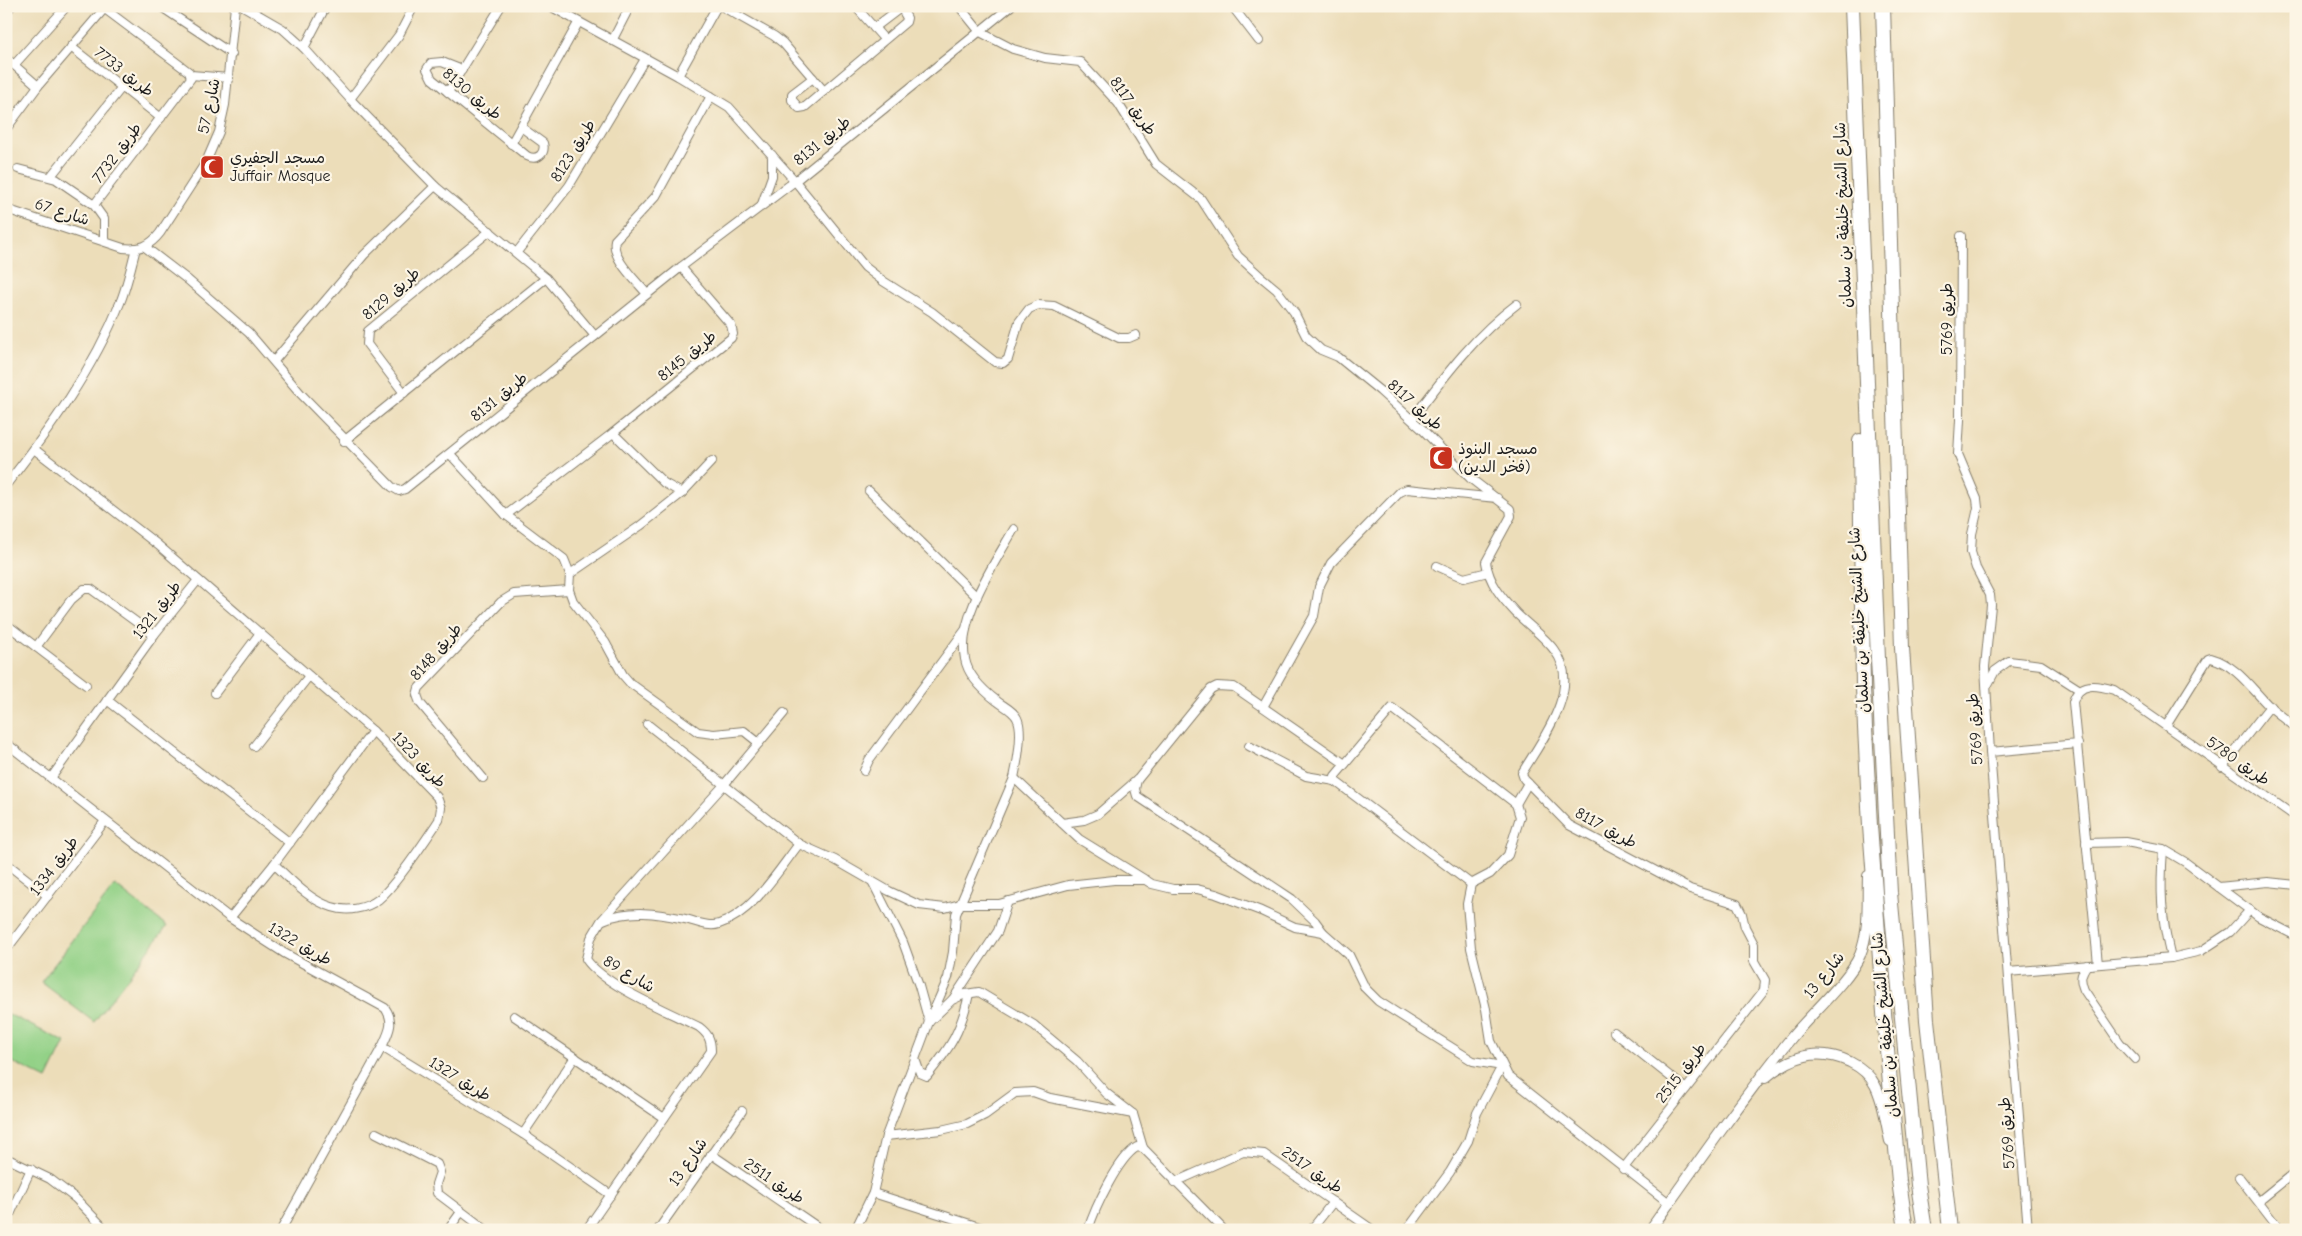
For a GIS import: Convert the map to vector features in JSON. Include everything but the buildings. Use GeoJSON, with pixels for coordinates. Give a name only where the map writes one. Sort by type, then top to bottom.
{"type":"FeatureCollection","features":[{"type":"Feature","properties":{"kind":"highway","name":"شارع الشيخ خليفة بن سلمان"},"geometry":{"type":"LineString","coordinates":[[1852,6],[1878,660],[1890,893],[1918,1185],[1925,1230]]}},
{"type":"Feature","properties":{"kind":"highway"},"geometry":{"type":"LineString","coordinates":[[1883,6],[1902,648],[1927,1020],[1950,1230]]}},
{"type":"Feature","properties":{"kind":"highway"},"geometry":{"type":"LineString","coordinates":[[1865,343],[1861,406],[1860,504],[1863,688],[1870,826],[1898,1181],[1906,1230]]}},
{"type":"Feature","properties":{"kind":"street"},"geometry":{"type":"LineString","coordinates":[[6,12],[11,6]]}},
{"type":"Feature","properties":{"kind":"street"},"geometry":{"type":"LineString","coordinates":[[14,65],[67,6]]}},
{"type":"Feature","properties":{"kind":"street"},"geometry":{"type":"LineString","coordinates":[[160,6],[232,54]]}},
{"type":"Feature","properties":{"kind":"street","name":"شارع 57"},"geometry":{"type":"LineString","coordinates":[[164,227],[214,146],[225,105],[236,6]]}},
{"type":"Feature","properties":{"kind":"street"},"geometry":{"type":"LineString","coordinates":[[243,6],[283,29],[304,48],[350,99],[435,186],[517,252],[546,278],[595,336]]}},
{"type":"Feature","properties":{"kind":"street"},"geometry":{"type":"LineString","coordinates":[[304,48],[326,6]]}},
{"type":"Feature","properties":{"kind":"street"},"geometry":{"type":"LineString","coordinates":[[350,99],[399,35],[414,6]]}},
{"type":"Feature","properties":{"kind":"street"},"geometry":{"type":"LineString","coordinates":[[448,92],[501,6]]}},
{"type":"Feature","properties":{"kind":"street"},"geometry":{"type":"LineString","coordinates":[[550,6],[678,76],[729,107],[795,180],[865,267],[882,281],[932,312],[995,362],[1003,363],[1008,359],[1019,322],[1030,309],[1038,305],[1054,306],[1120,338],[1136,336]]}},
{"type":"Feature","properties":{"kind":"street"},"geometry":{"type":"LineString","coordinates":[[612,41],[630,6]]}},
{"type":"Feature","properties":{"kind":"street"},"geometry":{"type":"LineString","coordinates":[[678,76],[717,6]]}},
{"type":"Feature","properties":{"kind":"street"},"geometry":{"type":"LineString","coordinates":[[721,6],[774,36],[784,44],[824,91]]}},
{"type":"Feature","properties":{"kind":"street"},"geometry":{"type":"LineString","coordinates":[[856,6],[884,39]]}},
{"type":"Feature","properties":{"kind":"street","name":"طريق 8117"},"geometry":{"type":"LineString","coordinates":[[959,6],[980,32],[1013,49],[1045,58],[1080,62],[1118,103],[1156,164],[1201,199],[1238,256],[1277,290],[1294,312],[1306,336],[1321,350],[1338,357],[1358,373],[1412,419],[1470,478],[1510,509],[1512,516],[1486,562],[1488,572]]}},
{"type":"Feature","properties":{"kind":"street","name":"طريق 8131"},"geometry":{"type":"LineString","coordinates":[[344,441],[392,487],[400,491],[414,483],[647,294],[795,180],[1012,6]]}},
{"type":"Feature","properties":{"kind":"street"},"geometry":{"type":"LineString","coordinates":[[1232,6],[1259,41]]}},
{"type":"Feature","properties":{"kind":"street"},"geometry":{"type":"LineString","coordinates":[[6,128],[103,7],[191,75],[229,78]]}},
{"type":"Feature","properties":{"kind":"street"},"geometry":{"type":"LineString","coordinates":[[813,78],[792,94],[791,98],[798,107],[803,108],[824,91],[906,22],[907,18],[903,11],[897,9],[874,28]]}},
{"type":"Feature","properties":{"kind":"street","name":"طريق 8130"},"geometry":{"type":"LineString","coordinates":[[511,144],[578,23]]}},
{"type":"Feature","properties":{"kind":"street","name":"طريق 7733"},"geometry":{"type":"LineString","coordinates":[[71,47],[161,118]]}},
{"type":"Feature","properties":{"kind":"street"},"geometry":{"type":"LineString","coordinates":[[6,58],[38,86]]}},
{"type":"Feature","properties":{"kind":"street","name":"طريق 8123"},"geometry":{"type":"LineString","coordinates":[[517,252],[569,186],[645,59]]}},
{"type":"Feature","properties":{"kind":"street","name":"طريق 8130"},"geometry":{"type":"LineString","coordinates":[[462,70],[439,61],[429,66],[429,76],[511,144],[531,158],[536,158],[543,152],[544,148],[540,140],[521,127]]}},
{"type":"Feature","properties":{"kind":"street","name":"طريق 7732"},"geometry":{"type":"LineString","coordinates":[[94,205],[190,81],[191,75]]}},
{"type":"Feature","properties":{"kind":"street"},"geometry":{"type":"LineString","coordinates":[[51,176],[122,87]]}},
{"type":"Feature","properties":{"kind":"street"},"geometry":{"type":"LineString","coordinates":[[647,294],[617,256],[614,245],[616,240],[656,196],[711,96]]}},
{"type":"Feature","properties":{"kind":"street"},"geometry":{"type":"LineString","coordinates":[[762,206],[772,176],[772,155]]}},
{"type":"Feature","properties":{"kind":"street","name":"طريق 7732"},"geometry":{"type":"LineString","coordinates":[[18,169],[51,176],[94,205],[104,219],[107,241]]}},
{"type":"Feature","properties":{"kind":"street"},"geometry":{"type":"LineString","coordinates":[[274,361],[364,256],[435,186]]}},
{"type":"Feature","properties":{"kind":"street","name":"شارع 67"},"geometry":{"type":"LineString","coordinates":[[6,209],[107,241],[123,248],[145,247]]}},
{"type":"Feature","properties":{"kind":"street"},"geometry":{"type":"LineString","coordinates":[[164,227],[156,238],[145,247],[188,280],[232,319],[274,361],[344,441],[546,278]]}},
{"type":"Feature","properties":{"kind":"street","name":"شارع 67"},"geometry":{"type":"LineString","coordinates":[[107,241],[126,244],[142,242],[164,227]]}},
{"type":"Feature","properties":{"kind":"street","name":"طريق 8129"},"geometry":{"type":"LineString","coordinates":[[404,393],[367,344],[368,331],[490,231]]}},
{"type":"Feature","properties":{"kind":"street","name":"طريق 5769"},"geometry":{"type":"LineString","coordinates":[[1961,236],[1960,420],[1958,454],[1977,499],[1977,513],[1972,534],[1971,552],[1976,568],[1986,585],[1991,605],[1985,666],[1986,688],[2028,1230]]}},
{"type":"Feature","properties":{"kind":"street"},"geometry":{"type":"LineString","coordinates":[[6,485],[34,449],[94,356],[120,303],[136,248]]}},
{"type":"Feature","properties":{"kind":"street","name":"طريق 8145"},"geometry":{"type":"LineString","coordinates":[[506,515],[613,433],[728,341],[733,334],[731,325],[681,267]]}},
{"type":"Feature","properties":{"kind":"street"},"geometry":{"type":"LineString","coordinates":[[1412,419],[1468,346],[1493,322],[1517,304]]}},
{"type":"Feature","properties":{"kind":"street"},"geometry":{"type":"LineString","coordinates":[[6,382],[6,398]]}},
{"type":"Feature","properties":{"kind":"street"},"geometry":{"type":"LineString","coordinates":[[613,433],[664,483],[682,493]]}},
{"type":"Feature","properties":{"kind":"street","name":"طريق 1321"},"geometry":{"type":"LineString","coordinates":[[34,449],[118,512],[198,580],[154,635],[51,778]]}},
{"type":"Feature","properties":{"kind":"street"},"geometry":{"type":"LineString","coordinates":[[450,454],[506,515],[560,554],[567,564],[570,574],[569,590],[573,601],[605,642],[630,683],[698,732],[714,734],[744,730],[759,743]]}},
{"type":"Feature","properties":{"kind":"street"},"geometry":{"type":"LineString","coordinates":[[570,574],[682,493],[712,460]]}},
{"type":"Feature","properties":{"kind":"street"},"geometry":{"type":"LineString","coordinates":[[1263,707],[1314,616],[1319,587],[1331,563],[1400,492],[1407,489],[1497,498]]}},
{"type":"Feature","properties":{"kind":"street"},"geometry":{"type":"LineString","coordinates":[[869,491],[977,597]]}},
{"type":"Feature","properties":{"kind":"street"},"geometry":{"type":"LineString","coordinates":[[855,1230],[873,1193],[886,1136],[929,1022],[948,978],[953,952],[956,914],[1014,778],[1018,760],[1020,727],[1017,717],[980,687],[965,660],[964,642],[977,597],[1014,529]]}},
{"type":"Feature","properties":{"kind":"street"},"geometry":{"type":"LineString","coordinates":[[1437,566],[1464,578],[1488,572],[1500,597],[1555,651],[1564,666],[1560,707],[1549,731],[1522,773],[1528,783],[1516,804]]}},
{"type":"Feature","properties":{"kind":"street","name":"طريق 1323"},"geometry":{"type":"LineString","coordinates":[[198,580],[372,731],[437,797],[441,808],[439,820],[389,887],[378,899],[363,907],[347,910],[331,907],[310,895],[274,864]]}},
{"type":"Feature","properties":{"kind":"street"},"geometry":{"type":"LineString","coordinates":[[36,647],[71,600],[84,589],[91,589],[154,635]]}},
{"type":"Feature","properties":{"kind":"street","name":"طريق 8148"},"geometry":{"type":"LineString","coordinates":[[483,778],[420,703],[417,696],[419,688],[501,602],[514,594],[569,590]]}},
{"type":"Feature","properties":{"kind":"street"},"geometry":{"type":"LineString","coordinates":[[6,624],[86,684]]}},
{"type":"Feature","properties":{"kind":"street"},"geometry":{"type":"LineString","coordinates":[[864,771],[869,760],[967,627]]}},
{"type":"Feature","properties":{"kind":"street"},"geometry":{"type":"LineString","coordinates":[[214,693],[260,633]]}},
{"type":"Feature","properties":{"kind":"street"},"geometry":{"type":"LineString","coordinates":[[2166,726],[2208,659],[2211,658],[2221,661],[2237,673],[2270,706],[2296,728]]}},
{"type":"Feature","properties":{"kind":"street"},"geometry":{"type":"LineString","coordinates":[[1986,688],[1995,671],[2009,661],[2041,665],[2080,690],[2073,702],[2098,964]]}},
{"type":"Feature","properties":{"kind":"street"},"geometry":{"type":"LineString","coordinates":[[254,746],[309,676]]}},
{"type":"Feature","properties":{"kind":"street"},"geometry":{"type":"LineString","coordinates":[[1062,823],[1084,820],[1098,814],[1138,779],[1211,689],[1218,686],[1234,687],[1345,764]]}},
{"type":"Feature","properties":{"kind":"street","name":"طريق 5780"},"geometry":{"type":"LineString","coordinates":[[2080,690],[2086,686],[2114,690],[2222,768],[2296,817]]}},
{"type":"Feature","properties":{"kind":"street"},"geometry":{"type":"LineString","coordinates":[[107,700],[290,843]]}},
{"type":"Feature","properties":{"kind":"street"},"geometry":{"type":"LineString","coordinates":[[2222,768],[2270,706]]}},
{"type":"Feature","properties":{"kind":"street"},"geometry":{"type":"LineString","coordinates":[[1334,781],[1335,776],[1392,708],[1516,804],[1520,817],[1508,855],[1490,874],[1471,884]]}},
{"type":"Feature","properties":{"kind":"street","name":"شارع 89"},"geometry":{"type":"LineString","coordinates":[[664,1118],[711,1051],[711,1041],[699,1027],[613,983],[592,968],[586,960],[587,950],[591,938],[601,921],[723,786],[784,713]]}},
{"type":"Feature","properties":{"kind":"street"},"geometry":{"type":"LineString","coordinates":[[647,724],[723,786],[799,844],[835,860],[919,905],[945,908],[960,904],[999,904],[1068,885],[1114,880],[1146,880]]}},
{"type":"Feature","properties":{"kind":"street"},"geometry":{"type":"LineString","coordinates":[[230,918],[290,843],[372,731]]}},
{"type":"Feature","properties":{"kind":"street","name":"طريق 1322"},"geometry":{"type":"LineString","coordinates":[[6,743],[230,918],[284,953],[385,1008],[390,1015],[391,1024],[382,1047],[281,1230]]}},
{"type":"Feature","properties":{"kind":"street"},"geometry":{"type":"LineString","coordinates":[[1990,752],[2078,744]]}},
{"type":"Feature","properties":{"kind":"street"},"geometry":{"type":"LineString","coordinates":[[1248,746],[1306,776],[1334,781],[1471,884]]}},
{"type":"Feature","properties":{"kind":"street"},"geometry":{"type":"LineString","coordinates":[[1014,778],[1079,839],[1152,884],[1174,889],[1197,889],[1216,894],[1261,911],[1295,927],[1323,932]]}},
{"type":"Feature","properties":{"kind":"street"},"geometry":{"type":"LineString","coordinates":[[1138,779],[1135,789],[1137,796],[1292,900],[1315,921],[1323,932],[1349,955],[1365,988],[1378,1001],[1468,1059],[1502,1066]]}},
{"type":"Feature","properties":{"kind":"street","name":"طريق 8117"},"geometry":{"type":"LineString","coordinates":[[1528,783],[1568,825],[1690,889],[1737,904],[1754,944],[1756,965],[1765,980],[1765,985],[1760,994]]}},
{"type":"Feature","properties":{"kind":"street","name":"طريق 1334"},"geometry":{"type":"LineString","coordinates":[[6,950],[105,821]]}},
{"type":"Feature","properties":{"kind":"street","name":"شارع 13"},"geometry":{"type":"LineString","coordinates":[[1650,1230],[1748,1091],[1850,970],[1859,956],[1866,936],[1870,826]]}},
{"type":"Feature","properties":{"kind":"street"},"geometry":{"type":"LineString","coordinates":[[2086,843],[2126,842],[2163,849],[2250,910],[2296,936]]}},
{"type":"Feature","properties":{"kind":"street"},"geometry":{"type":"LineString","coordinates":[[601,921],[620,913],[638,912],[663,914],[717,925],[733,917],[759,895],[799,844]]}},
{"type":"Feature","properties":{"kind":"street"},"geometry":{"type":"LineString","coordinates":[[2163,849],[2160,893],[2164,928],[2171,958]]}},
{"type":"Feature","properties":{"kind":"street"},"geometry":{"type":"LineString","coordinates":[[6,863],[48,896]]}},
{"type":"Feature","properties":{"kind":"street"},"geometry":{"type":"LineString","coordinates":[[873,882],[903,942],[919,986],[929,1022]]}},
{"type":"Feature","properties":{"kind":"street"},"geometry":{"type":"LineString","coordinates":[[2219,887],[2268,882],[2296,885]]}},
{"type":"Feature","properties":{"kind":"street"},"geometry":{"type":"LineString","coordinates":[[1471,884],[1467,904],[1471,948],[1486,1009],[1491,1041],[1508,1076],[1623,1169],[1669,1203]]}},
{"type":"Feature","properties":{"kind":"street"},"geometry":{"type":"LineString","coordinates":[[929,1022],[952,1000],[998,931],[1008,901]]}},
{"type":"Feature","properties":{"kind":"street"},"geometry":{"type":"LineString","coordinates":[[2008,972],[2171,958],[2200,951],[2230,932],[2250,910]]}},
{"type":"Feature","properties":{"kind":"street"},"geometry":{"type":"LineString","coordinates":[[2087,965],[2081,974],[2084,990],[2120,1043],[2135,1059]]}},
{"type":"Feature","properties":{"kind":"street"},"geometry":{"type":"LineString","coordinates":[[952,1000],[979,992],[1034,1025],[1077,1061],[1106,1093],[1133,1114],[1143,1148],[1224,1230]]}},
{"type":"Feature","properties":{"kind":"street"},"geometry":{"type":"LineString","coordinates":[[915,1059],[920,1073],[928,1076],[947,1052],[960,1030],[969,994]]}},
{"type":"Feature","properties":{"kind":"street","name":"طريق 2515"},"geometry":{"type":"LineString","coordinates":[[1623,1169],[1760,994]]}},
{"type":"Feature","properties":{"kind":"street"},"geometry":{"type":"LineString","coordinates":[[514,1016],[664,1118],[586,1230]]}},
{"type":"Feature","properties":{"kind":"street"},"geometry":{"type":"LineString","coordinates":[[1614,1032],[1686,1089]]}},
{"type":"Feature","properties":{"kind":"street","name":"طريق 1327"},"geometry":{"type":"LineString","coordinates":[[382,1047],[523,1134],[610,1195]]}},
{"type":"Feature","properties":{"kind":"street","name":"شارع 13"},"geometry":{"type":"LineString","coordinates":[[1748,1091],[1783,1064],[1813,1054],[1836,1056],[1860,1067],[1875,1084],[1883,1107],[1898,1181]]}},
{"type":"Feature","properties":{"kind":"street"},"geometry":{"type":"LineString","coordinates":[[523,1134],[575,1057]]}},
{"type":"Feature","properties":{"kind":"street"},"geometry":{"type":"LineString","coordinates":[[1407,1230],[1450,1172],[1468,1141],[1477,1113],[1502,1066]]}},
{"type":"Feature","properties":{"kind":"street"},"geometry":{"type":"LineString","coordinates":[[886,1136],[941,1130],[967,1124],[985,1115],[1015,1093],[1033,1092],[1050,1098],[1133,1114]]}},
{"type":"Feature","properties":{"kind":"street","name":"شارع 13"},"geometry":{"type":"LineString","coordinates":[[658,1230],[742,1111]]}},
{"type":"Feature","properties":{"kind":"street"},"geometry":{"type":"LineString","coordinates":[[376,1133],[437,1164],[440,1172],[436,1184],[437,1193],[486,1230]]}},
{"type":"Feature","properties":{"kind":"street"},"geometry":{"type":"LineString","coordinates":[[1088,1230],[1094,1211],[1125,1158],[1137,1147],[1143,1148]]}},
{"type":"Feature","properties":{"kind":"street","name":"طريق 2517"},"geometry":{"type":"LineString","coordinates":[[1175,1182],[1233,1156],[1254,1152],[1264,1154],[1274,1159],[1372,1230]]}},
{"type":"Feature","properties":{"kind":"street","name":"طريق 2511"},"geometry":{"type":"LineString","coordinates":[[712,1154],[817,1229]]}},
{"type":"Feature","properties":{"kind":"street"},"geometry":{"type":"LineString","coordinates":[[6,1158],[31,1169],[62,1188],[106,1230]]}},
{"type":"Feature","properties":{"kind":"street"},"geometry":{"type":"LineString","coordinates":[[6,1223],[31,1169]]}},
{"type":"Feature","properties":{"kind":"street"},"geometry":{"type":"LineString","coordinates":[[2259,1201],[2296,1171]]}},
{"type":"Feature","properties":{"kind":"street"},"geometry":{"type":"LineString","coordinates":[[2239,1177],[2259,1201],[2278,1229]]}},
{"type":"Feature","properties":{"kind":"street"},"geometry":{"type":"LineString","coordinates":[[873,1193],[989,1230]]}},
{"type":"Feature","properties":{"kind":"street"},"geometry":{"type":"LineString","coordinates":[[1311,1230],[1333,1202]]}},
{"type":"Feature","properties":{"kind":"street"},"geometry":{"type":"LineString","coordinates":[[448,1230],[461,1212]]}},
{"type":"Feature","properties":{"kind":"green space"},"geometry":{"type":"Polygon","coordinates":[[[115,885],[167,926],[94,1022],[41,982],[115,885]]]}},
{"type":"Feature","properties":{"kind":"green space"},"geometry":{"type":"Polygon","coordinates":[[[6,1013],[65,1042],[47,1079],[6,1059],[6,1013]]]}},
{"type":"Feature","properties":{"kind":"place","name":"مسجد الجفيري Juffair Mosque"},"geometry":{"type":"Point","coordinates":[212,167]}},
{"type":"Feature","properties":{"kind":"place","name":"مسجد البنوذ (فخر الدين)"},"geometry":{"type":"Point","coordinates":[1441,458]}}]}
